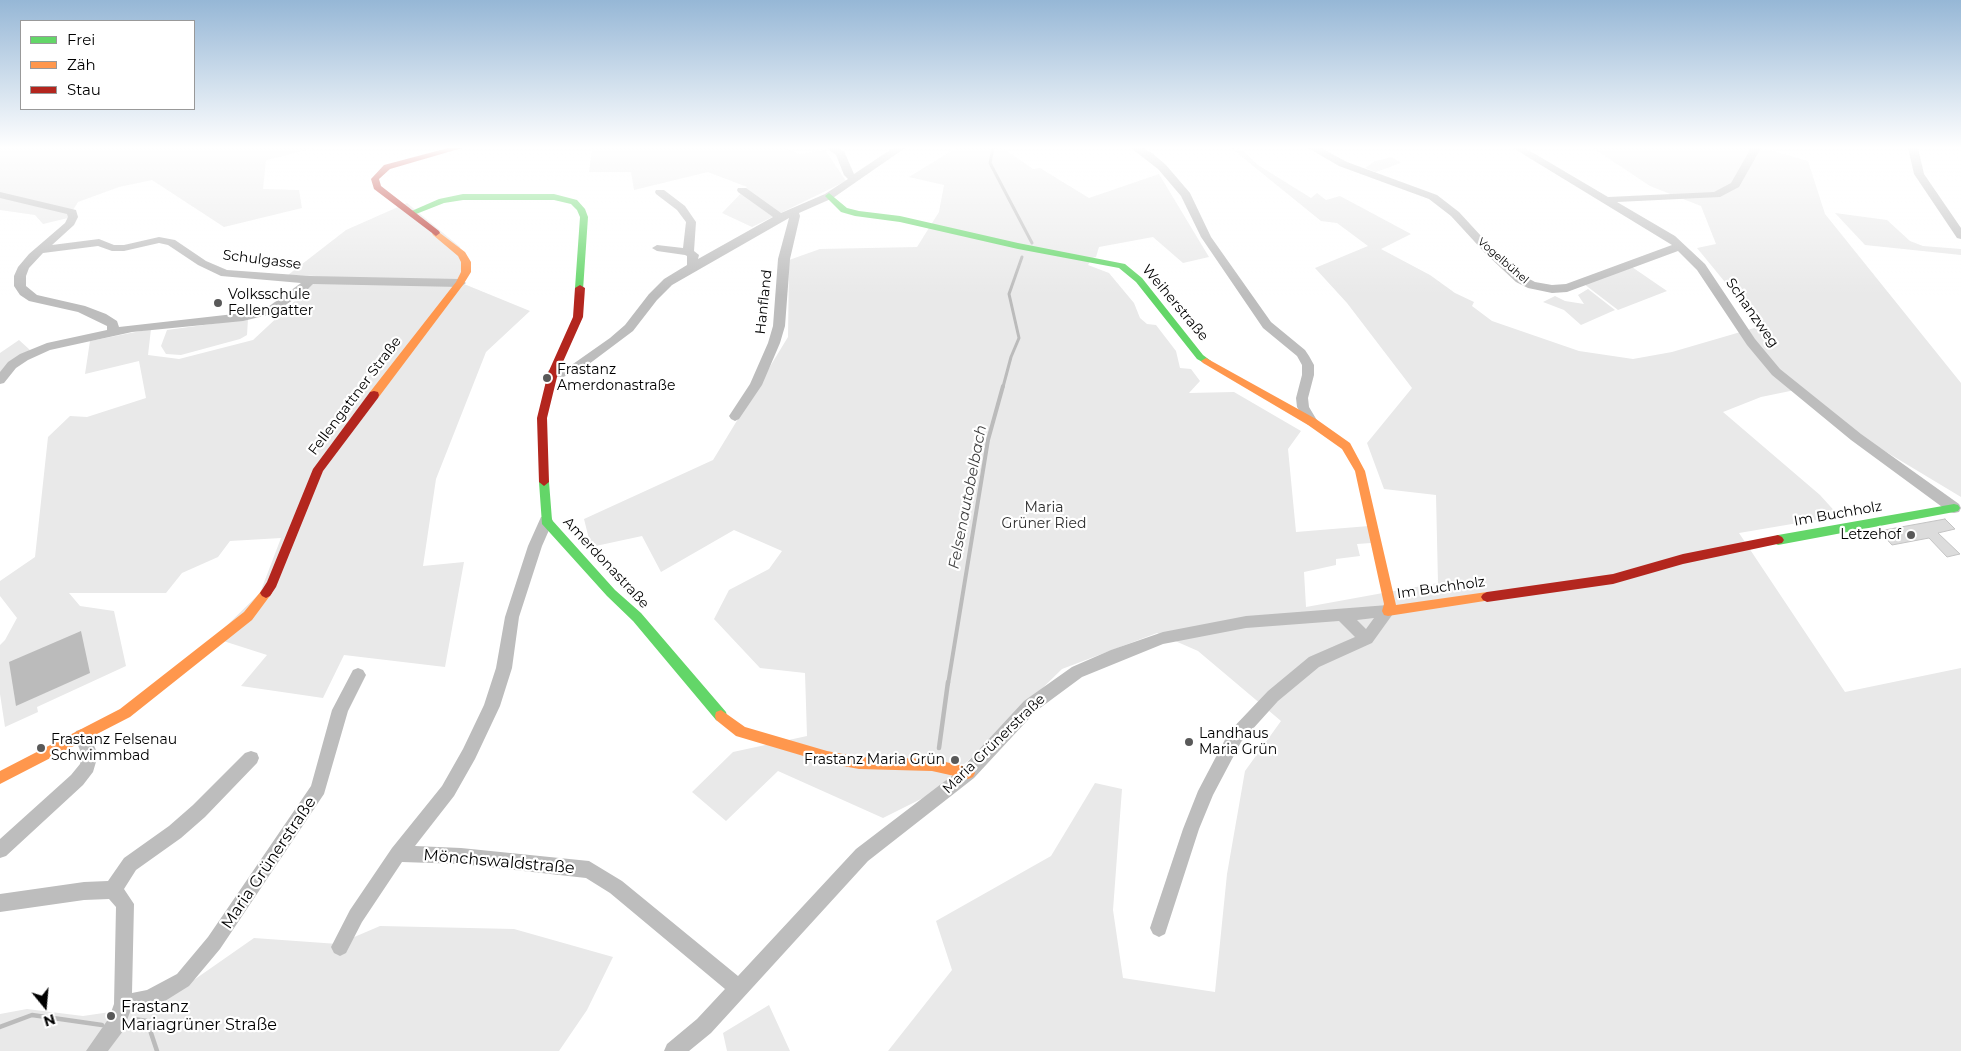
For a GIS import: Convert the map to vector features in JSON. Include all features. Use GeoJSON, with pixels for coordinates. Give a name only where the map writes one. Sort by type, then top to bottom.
{"type":"FeatureCollection","features":[{"type":"Feature","properties":{"kind":"street"},"geometry":{"type":"LineString","coordinates":[[9,197],[72,212],[73,217],[69,225],[24,267],[20,276],[20,286],[24,292],[33,298],[82,309],[102,317],[113,324],[113,331]]}},
{"type":"Feature","properties":{"kind":"street","name":"Fellengattner Straße"},"geometry":{"type":"LineString","coordinates":[[0,778],[125,713],[248,616],[272,584],[318,469],[460,283],[466,272],[466,262],[462,254],[391,197]]}},
{"type":"Feature","properties":{"kind":"street","name":"Amerdonastraße"},"geometry":{"type":"LineString","coordinates":[[412,213],[442,201],[463,197]]}},
{"type":"Feature","properties":{"kind":"street","name":"Amerdonastraße"},"geometry":{"type":"LineString","coordinates":[[554,197],[574,202],[581,209],[584,217],[578,318],[553,373],[543,408],[541,429],[546,521],[611,593],[649,630],[725,720],[741,732],[788,747],[859,763],[932,765],[968,773]]}},
{"type":"Feature","properties":{"kind":"street"},"geometry":{"type":"LineString","coordinates":[[667,197],[681,208],[691,222],[688,252]]}},
{"type":"Feature","properties":{"kind":"street"},"geometry":{"type":"LineString","coordinates":[[752,197],[774,212],[779,218]]}},
{"type":"Feature","properties":{"kind":"street"},"geometry":{"type":"LineString","coordinates":[[553,373],[563,373],[577,367],[614,341],[629,328],[653,297],[668,282],[779,218],[827,197]]}},
{"type":"Feature","properties":{"kind":"street","name":"Weiherstraße"},"geometry":{"type":"LineString","coordinates":[[830,197],[844,210],[858,214],[900,218],[1018,246],[1122,266],[1139,280],[1200,356],[1215,368],[1312,422]]}},
{"type":"Feature","properties":{"kind":"street"},"geometry":{"type":"LineString","coordinates":[[1187,197],[1206,237],[1268,325],[1301,353],[1305,359],[1308,365],[1308,375],[1302,398],[1303,407],[1312,422]]}},
{"type":"Feature","properties":{"kind":"street","name":"Vogelbühel"},"geometry":{"type":"LineString","coordinates":[[1433,197],[1455,214],[1489,251],[1525,282],[1552,290],[1567,288],[1680,246]]}},
{"type":"Feature","properties":{"kind":"street","name":"Schanzweg"},"geometry":{"type":"LineString","coordinates":[[1601,197],[1670,238],[1680,246],[1701,267],[1751,342],[1776,372],[1856,437],[1954,508]]}},
{"type":"Feature","properties":{"kind":"street"},"geometry":{"type":"LineString","coordinates":[[1606,200],[1638,197]]}},
{"type":"Feature","properties":{"kind":"street"},"geometry":{"type":"LineString","coordinates":[[1935,197],[1961,236]]}},
{"type":"Feature","properties":{"kind":"street","name":"Hanfland"},"geometry":{"type":"LineString","coordinates":[[735,416],[756,385],[774,343],[779,326],[784,259],[795,216],[793,212]]}},
{"type":"Feature","properties":{"kind":"street","name":"Schulgasse"},"geometry":{"type":"LineString","coordinates":[[42,250],[99,242],[112,248],[124,248],[159,240],[171,242],[202,263],[225,273],[310,280],[460,283]]}},
{"type":"Feature","properties":{"kind":"street"},"geometry":{"type":"LineString","coordinates":[[657,248],[688,252],[693,255],[692,267]]}},
{"type":"Feature","properties":{"kind":"street"},"geometry":{"type":"LineString","coordinates":[[0,380],[12,365],[24,356],[47,347],[113,331],[243,317],[272,310],[310,280]]}},
{"type":"Feature","properties":{"kind":"street","name":"Im Buchholz"},"geometry":{"type":"LineString","coordinates":[[1312,422],[1338,439],[1356,461],[1390,604],[1388,611],[1613,579],[1684,560],[1768,542],[1954,508]]}},
{"type":"Feature","properties":{"kind":"street","name":"Mönchswaldstraße"},"geometry":{"type":"LineString","coordinates":[[340,947],[356,916],[398,854],[448,791],[469,754],[492,706],[504,668],[514,611],[535,546],[546,521]]}},
{"type":"Feature","properties":{"kind":"street"},"geometry":{"type":"LineString","coordinates":[[1158,928],[1191,829],[1206,791],[1235,737],[1274,696],[1314,662],[1367,639],[1388,611]]}},
{"type":"Feature","properties":{"kind":"street","name":"Maria Grünerstraße"},"geometry":{"type":"LineString","coordinates":[[674,1051],[704,1026],[862,855],[968,773],[1030,706],[1052,688],[1077,672],[1163,638],[1246,622],[1388,611]]}},
{"type":"Feature","properties":{"kind":"street"},"geometry":{"type":"LineString","coordinates":[[1343,615],[1367,639]]}},
{"type":"Feature","properties":{"kind":"street","name":"Maria Grünerstraße"},"geometry":{"type":"LineString","coordinates":[[124,1004],[150,999],[182,980],[214,943],[318,789],[340,710],[358,675]]}},
{"type":"Feature","properties":{"kind":"street"},"geometry":{"type":"LineString","coordinates":[[0,850],[77,780],[87,767],[90,755],[82,736]]}},
{"type":"Feature","properties":{"kind":"street"},"geometry":{"type":"LineString","coordinates":[[113,890],[130,864],[175,832],[232,779],[251,758]]}},
{"type":"Feature","properties":{"kind":"street","name":"Mönchswaldstraße"},"geometry":{"type":"LineString","coordinates":[[398,854],[461,856],[588,870],[616,887],[738,989]]}},
{"type":"Feature","properties":{"kind":"street"},"geometry":{"type":"LineString","coordinates":[[96,1051],[116,1024],[124,1004],[125,904],[113,890]]}},
{"type":"Feature","properties":{"kind":"street"},"geometry":{"type":"LineString","coordinates":[[0,903],[113,890]]}},
{"type":"Feature","properties":{"kind":"green space"},"geometry":{"type":"Polygon","coordinates":[[[0,197],[92,197],[78,202],[68,218],[43,224],[35,215],[0,210],[0,197]]]}},
{"type":"Feature","properties":{"kind":"green space"},"geometry":{"type":"Polygon","coordinates":[[[178,197],[300,197],[302,208],[224,227],[178,197]]]}},
{"type":"Feature","properties":{"kind":"green space"},"geometry":{"type":"Polygon","coordinates":[[[737,197],[813,197],[752,227],[722,213],[737,197]]]}},
{"type":"Feature","properties":{"kind":"green space","name":"Maria Grüner Ried"},"geometry":{"type":"Polygon","coordinates":[[[942,197],[1173,197],[1209,257],[1183,263],[1153,237],[1099,247],[1096,257],[1092,258],[1088,265],[1109,273],[1134,303],[1140,318],[1147,324],[1156,325],[1176,351],[1180,368],[1191,369],[1200,381],[1189,393],[1234,392],[1301,431],[1288,449],[1296,532],[1369,526],[1371,543],[1357,544],[1360,556],[1336,559],[1336,565],[1304,572],[1306,607],[1438,583],[1436,495],[1384,489],[1367,443],[1412,388],[1347,303],[1315,268],[1368,246],[1337,223],[1321,221],[1291,197],[1322,197],[1326,200],[1342,197],[1411,234],[1381,249],[1430,275],[1455,293],[1474,302],[1472,306],[1492,321],[1579,351],[1633,359],[1672,352],[1761,326],[1697,248],[1716,244],[1701,206],[1678,197],[1820,197],[1825,214],[1961,383],[1961,497],[1858,435],[1795,390],[1761,397],[1723,412],[1820,495],[1839,516],[1739,533],[1845,692],[1961,668],[1961,1051],[888,1051],[952,970],[936,921],[1051,856],[1095,783],[1122,789],[1113,910],[1123,978],[1215,992],[1227,874],[1245,771],[1281,721],[1198,651],[1157,633],[1062,669],[973,756],[931,794],[883,818],[778,771],[726,821],[692,792],[733,752],[807,736],[805,673],[760,668],[714,619],[729,590],[769,569],[782,551],[734,530],[661,572],[642,536],[591,547],[584,519],[713,460],[788,337],[789,260],[820,249],[917,247],[939,212],[942,197]]]}},
{"type":"Feature","properties":{"kind":"green space"},"geometry":{"type":"Polygon","coordinates":[[[407,203],[460,247],[464,284],[530,311],[486,352],[436,479],[423,566],[464,562],[445,667],[344,655],[323,698],[241,686],[267,655],[214,638],[260,593],[281,538],[230,541],[218,557],[182,573],[166,593],[69,593],[80,606],[114,611],[126,666],[37,707],[38,712],[5,727],[0,694],[0,645],[5,640],[17,618],[0,596],[0,581],[35,557],[48,437],[70,416],[87,417],[146,398],[139,361],[85,374],[90,341],[151,329],[148,355],[179,359],[253,340],[312,285],[317,276],[288,275],[346,230],[407,203]]]}},
{"type":"Feature","properties":{"kind":"green space"},"geometry":{"type":"Polygon","coordinates":[[[1835,213],[1887,220],[1910,241],[1923,246],[1961,249],[1961,255],[1865,245],[1835,213]]]}},
{"type":"Feature","properties":{"kind":"green space"},"geometry":{"type":"Polygon","coordinates":[[[1632,267],[1667,291],[1618,310],[1584,284],[1632,267]]]}},
{"type":"Feature","properties":{"kind":"green space"},"geometry":{"type":"Polygon","coordinates":[[[1588,289],[1615,310],[1581,325],[1564,310],[1543,302],[1555,296],[1565,301],[1584,304],[1578,295],[1588,289]]]}},
{"type":"Feature","properties":{"kind":"green space"},"geometry":{"type":"Polygon","coordinates":[[[248,319],[247,335],[240,339],[181,355],[166,354],[161,346],[167,330],[248,319]]]}},
{"type":"Feature","properties":{"kind":"green space"},"geometry":{"type":"Polygon","coordinates":[[[19,340],[30,350],[0,373],[0,353],[19,340]]]}},
{"type":"Feature","properties":{"kind":"green space"},"geometry":{"type":"Polygon","coordinates":[[[380,926],[514,929],[613,957],[587,1010],[559,1051],[0,1051],[0,1014],[27,1009],[83,1016],[158,1005],[254,938],[338,944],[380,926]]]}},
{"type":"Feature","properties":{"kind":"green space"},"geometry":{"type":"Polygon","coordinates":[[[769,1005],[790,1051],[727,1051],[723,1033],[769,1005]]]}},
{"type":"Feature","properties":{"kind":"shaded area"},"geometry":{"type":"Polygon","coordinates":[[[81,631],[90,673],[16,706],[9,662],[81,631]]]}},
{"type":"Feature","properties":{"kind":"building","name":"Letzehof"},"geometry":{"type":"Polygon","coordinates":[[[1945,519],[1955,529],[1938,533],[1960,554],[1947,557],[1929,538],[1892,545],[1879,531],[1945,519]]]}},
{"type":"Feature","properties":{"kind":"waterway","name":"Felsenautobelbach"},"geometry":{"type":"LineString","coordinates":[[1008,197],[1032,243]]}},
{"type":"Feature","properties":{"kind":"waterway","name":"Felsenautobelbach"},"geometry":{"type":"LineString","coordinates":[[1003,387],[1011,357],[1019,338],[1009,294],[1022,257]]}},
{"type":"Feature","properties":{"kind":"waterway","name":"Felsenautobelbach"},"geometry":{"type":"LineString","coordinates":[[948,684],[988,440],[1003,386]]}},
{"type":"Feature","properties":{"kind":"waterway","name":"Felsenautobelbach"},"geometry":{"type":"LineString","coordinates":[[939,748],[948,682]]}},
{"type":"Feature","properties":{"kind":"waterway","name":"Felsenautobelbach"},"geometry":{"type":"LineString","coordinates":[[0,1027],[32,1015],[102,1025]]}},
{"type":"Feature","properties":{"kind":"waterway","name":"Felsenautobelbach"},"geometry":{"type":"LineString","coordinates":[[134,1019],[147,1021],[157,1051]]}},
{"type":"Feature","properties":{"kind":"traffic: fast"},"geometry":{"type":"LineString","coordinates":[[411,213],[442,201],[463,197]]}},
{"type":"Feature","properties":{"kind":"traffic: fast"},"geometry":{"type":"LineString","coordinates":[[554,197],[574,202],[581,209],[584,217],[580,288]]}},
{"type":"Feature","properties":{"kind":"traffic: fast"},"geometry":{"type":"LineString","coordinates":[[830,197],[844,210],[858,214],[900,219],[1018,246],[1122,266],[1139,280],[1200,357],[1206,361]]}},
{"type":"Feature","properties":{"kind":"traffic: fast"},"geometry":{"type":"LineString","coordinates":[[544,482],[546,521],[611,593],[637,617],[721,716]]}},
{"type":"Feature","properties":{"kind":"traffic: fast"},"geometry":{"type":"LineString","coordinates":[[1778,540],[1954,508]]}},
{"type":"Feature","properties":{"kind":"traffic: slow"},"geometry":{"type":"LineString","coordinates":[[374,395],[460,283],[466,272],[466,262],[462,254],[436,233]]}},
{"type":"Feature","properties":{"kind":"traffic: slow"},"geometry":{"type":"LineString","coordinates":[[1206,361],[1312,422],[1346,446],[1360,471],[1390,604],[1388,611],[1487,597]]}},
{"type":"Feature","properties":{"kind":"traffic: slow"},"geometry":{"type":"LineString","coordinates":[[0,778],[125,713],[248,616],[266,593]]}},
{"type":"Feature","properties":{"kind":"traffic: slow"},"geometry":{"type":"LineString","coordinates":[[721,716],[741,732],[827,757],[859,763],[932,765],[968,773]]}},
{"type":"Feature","properties":{"kind":"traffic: jam"},"geometry":{"type":"LineString","coordinates":[[390,197],[436,233]]}},
{"type":"Feature","properties":{"kind":"traffic: jam"},"geometry":{"type":"LineString","coordinates":[[544,482],[542,418],[553,373],[578,317],[580,288]]}},
{"type":"Feature","properties":{"kind":"traffic: jam"},"geometry":{"type":"LineString","coordinates":[[266,593],[272,584],[318,469],[374,395]]}},
{"type":"Feature","properties":{"kind":"traffic: jam"},"geometry":{"type":"LineString","coordinates":[[1487,597],[1613,579],[1683,559],[1778,540]]}},
{"type":"Feature","properties":{"kind":"place","name":"Volksschule Fellengatter"},"geometry":{"type":"Point","coordinates":[218,303]}},
{"type":"Feature","properties":{"kind":"place","name":"Frastanz Amerdonastraße"},"geometry":{"type":"Point","coordinates":[547,378]}},
{"type":"Feature","properties":{"kind":"place","name":"Letzehof"},"geometry":{"type":"Point","coordinates":[1911,535]}},
{"type":"Feature","properties":{"kind":"place","name":"Landhaus Maria Grün"},"geometry":{"type":"Point","coordinates":[1189,742]}},
{"type":"Feature","properties":{"kind":"place","name":"Frastanz Felsenau Schwimmbad"},"geometry":{"type":"Point","coordinates":[41,748]}},
{"type":"Feature","properties":{"kind":"place","name":"Frastanz Maria Grün"},"geometry":{"type":"Point","coordinates":[955,760]}},
{"type":"Feature","properties":{"kind":"place","name":"Frastanz Mariagrüner Straße"},"geometry":{"type":"Point","coordinates":[111,1016]}}]}
